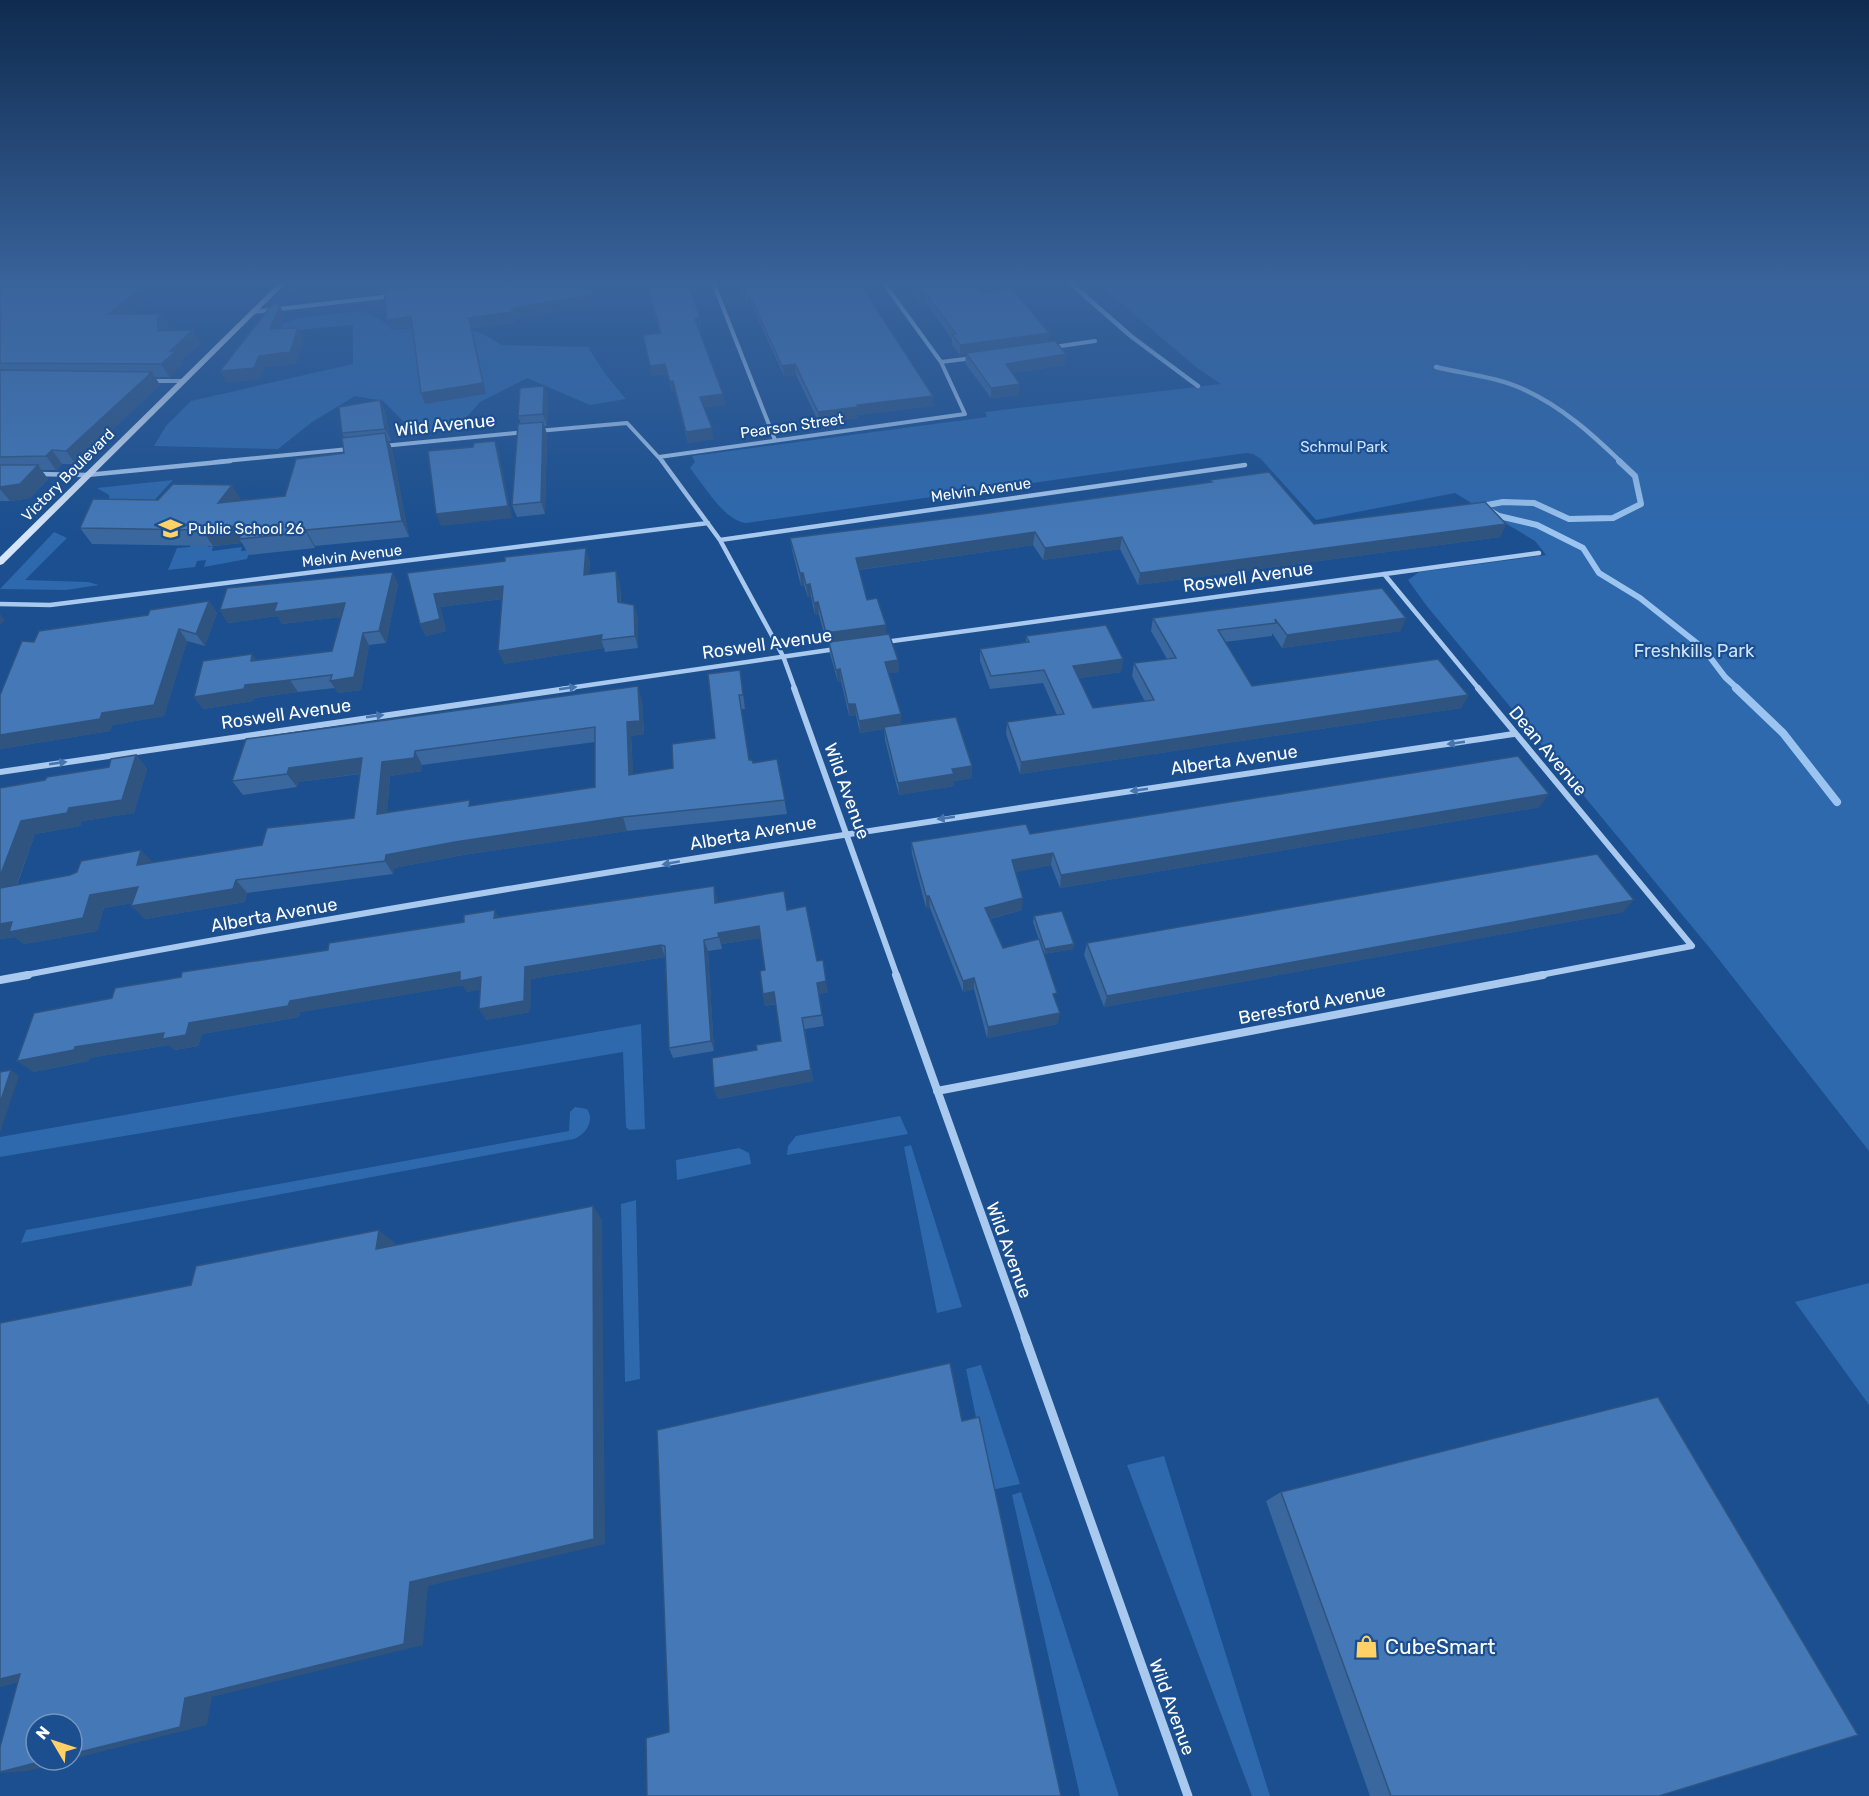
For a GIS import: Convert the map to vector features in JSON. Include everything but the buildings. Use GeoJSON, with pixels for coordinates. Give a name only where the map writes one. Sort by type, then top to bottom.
{"type":"FeatureCollection","features":[{"type":"Feature","properties":{"kind":"main road","name":"Victory Boulevard"},"geometry":{"type":"LineString","coordinates":[[0,562],[199,366]]}},
{"type":"Feature","properties":{"kind":"street"},"geometry":{"type":"LineString","coordinates":[[746,366],[775,440]]}},
{"type":"Feature","properties":{"kind":"street","name":"Pearson Street"},"geometry":{"type":"LineString","coordinates":[[659,457],[965,414],[942,366]]}},
{"type":"Feature","properties":{"kind":"street"},"geometry":{"type":"LineString","coordinates":[[144,381],[184,381]]}},
{"type":"Feature","properties":{"kind":"street","name":"Wild Avenue"},"geometry":{"type":"LineString","coordinates":[[537,431],[627,423],[633,427],[659,457],[720,540],[783,656],[1188,1796]]}},
{"type":"Feature","properties":{"kind":"street","name":"Wild Avenue"},"geometry":{"type":"LineString","coordinates":[[374,447],[526,432]]}},
{"type":"Feature","properties":{"kind":"street"},"geometry":{"type":"LineString","coordinates":[[35,474],[87,475],[351,449]]}},
{"type":"Feature","properties":{"kind":"street","name":"Melvin Avenue"},"geometry":{"type":"LineString","coordinates":[[720,540],[1245,465]]}},
{"type":"Feature","properties":{"kind":"street","name":"Melvin Avenue"},"geometry":{"type":"LineString","coordinates":[[0,604],[50,605],[708,524]]}},
{"type":"Feature","properties":{"kind":"street","name":"Roswell Avenue"},"geometry":{"type":"LineString","coordinates":[[882,643],[1539,553]]}},
{"type":"Feature","properties":{"kind":"street","name":"Dean Avenue"},"geometry":{"type":"LineString","coordinates":[[1384,574],[1514,734],[1692,946]]}},
{"type":"Feature","properties":{"kind":"street","name":"Roswell Avenue"},"geometry":{"type":"LineString","coordinates":[[0,772],[848,647]]}},
{"type":"Feature","properties":{"kind":"street","name":"Alberta Avenue"},"geometry":{"type":"LineString","coordinates":[[0,980],[151,951],[846,833],[1514,734]]}},
{"type":"Feature","properties":{"kind":"street","name":"Beresford Avenue"},"geometry":{"type":"LineString","coordinates":[[937,1091],[1692,946]]}},
{"type":"Feature","properties":{"kind":"green space"},"geometry":{"type":"Polygon","coordinates":[[[345,366],[600,366],[626,399],[590,405],[527,378],[480,402],[457,428],[416,434],[383,401],[355,396],[312,422],[278,449],[154,446],[166,426],[191,401],[345,366]]]}},
{"type":"Feature","properties":{"kind":"green space","name":"Freshkills Park"},"geometry":{"type":"Polygon","coordinates":[[[1195,366],[1869,366],[1869,1151],[1713,952],[1426,605],[1408,580],[1419,572],[1546,555],[1535,541],[1455,493],[1316,520],[1261,459],[1246,453],[746,523],[738,521],[722,509],[690,468],[695,462],[692,456],[987,417],[985,412],[1221,384],[1195,366]]]}},
{"type":"Feature","properties":{"kind":"green space"},"geometry":{"type":"Polygon","coordinates":[[[173,480],[149,506],[110,504],[109,495],[97,488],[173,480]]]}},
{"type":"Feature","properties":{"kind":"green space"},"geometry":{"type":"Polygon","coordinates":[[[54,532],[67,538],[25,580],[88,582],[99,585],[66,590],[0,589],[54,532]]]}},
{"type":"Feature","properties":{"kind":"green space"},"geometry":{"type":"Polygon","coordinates":[[[211,539],[208,547],[213,546],[212,551],[242,547],[241,551],[250,550],[247,559],[204,567],[206,560],[197,561],[195,567],[168,570],[177,548],[190,547],[192,542],[211,539]]]}},
{"type":"Feature","properties":{"kind":"green space"},"geometry":{"type":"Polygon","coordinates":[[[641,1024],[645,1129],[629,1130],[626,1127],[623,1052],[0,1157],[0,1137],[641,1024]]]}},
{"type":"Feature","properties":{"kind":"green space"},"geometry":{"type":"Polygon","coordinates":[[[575,1107],[587,1109],[590,1122],[582,1134],[574,1139],[21,1243],[26,1230],[569,1131],[570,1112],[575,1107]]]}},
{"type":"Feature","properties":{"kind":"green space"},"geometry":{"type":"Polygon","coordinates":[[[900,1116],[908,1134],[787,1155],[788,1146],[796,1136],[900,1116]]]}},
{"type":"Feature","properties":{"kind":"green space"},"geometry":{"type":"Polygon","coordinates":[[[911,1145],[962,1307],[937,1313],[904,1147],[911,1145]]]}},
{"type":"Feature","properties":{"kind":"green space"},"geometry":{"type":"Polygon","coordinates":[[[739,1148],[749,1153],[751,1164],[677,1180],[676,1160],[739,1148]]]}},
{"type":"Feature","properties":{"kind":"green space"},"geometry":{"type":"Polygon","coordinates":[[[636,1200],[640,1379],[625,1382],[621,1204],[636,1200]]]}},
{"type":"Feature","properties":{"kind":"green space"},"geometry":{"type":"Polygon","coordinates":[[[1869,1283],[1869,1405],[1795,1302],[1869,1283]]]}},
{"type":"Feature","properties":{"kind":"green space"},"geometry":{"type":"Polygon","coordinates":[[[981,1365],[1020,1484],[991,1490],[966,1369],[981,1365]]]}},
{"type":"Feature","properties":{"kind":"green space"},"geometry":{"type":"Polygon","coordinates":[[[1164,1456],[1270,1796],[1252,1796],[1127,1465],[1164,1456]]]}},
{"type":"Feature","properties":{"kind":"green space"},"geometry":{"type":"Polygon","coordinates":[[[1021,1492],[1119,1796],[1080,1796],[1012,1495],[1021,1492]]]}},
{"type":"Feature","properties":{"kind":"waterway"},"geometry":{"type":"LineString","coordinates":[[1171,366],[1198,386]]}},
{"type":"Feature","properties":{"kind":"waterway"},"geometry":{"type":"LineString","coordinates":[[1436,367],[1504,382],[1539,397],[1576,422],[1621,462]]}},
{"type":"Feature","properties":{"kind":"waterway"},"geometry":{"type":"LineString","coordinates":[[1619,461],[1635,476],[1641,504],[1613,518],[1569,519],[1534,503],[1503,502],[1482,506],[1499,516],[1537,525],[1583,548],[1599,573],[1640,598],[1703,648],[1725,677],[1738,689]]}},
{"type":"Feature","properties":{"kind":"waterway"},"geometry":{"type":"LineString","coordinates":[[1736,688],[1783,733],[1837,802]]}},
{"type":"Feature","properties":{"kind":"place","name":"Public School 26"},"geometry":{"type":"Point","coordinates":[170,529]}},
{"type":"Feature","properties":{"kind":"place","name":"CubeSmart"},"geometry":{"type":"Point","coordinates":[1367,1647]}},
{"type":"Feature","properties":{"kind":"park label","name":"Schmul Park"},"geometry":{"type":"Point","coordinates":[1344,447]}}]}
